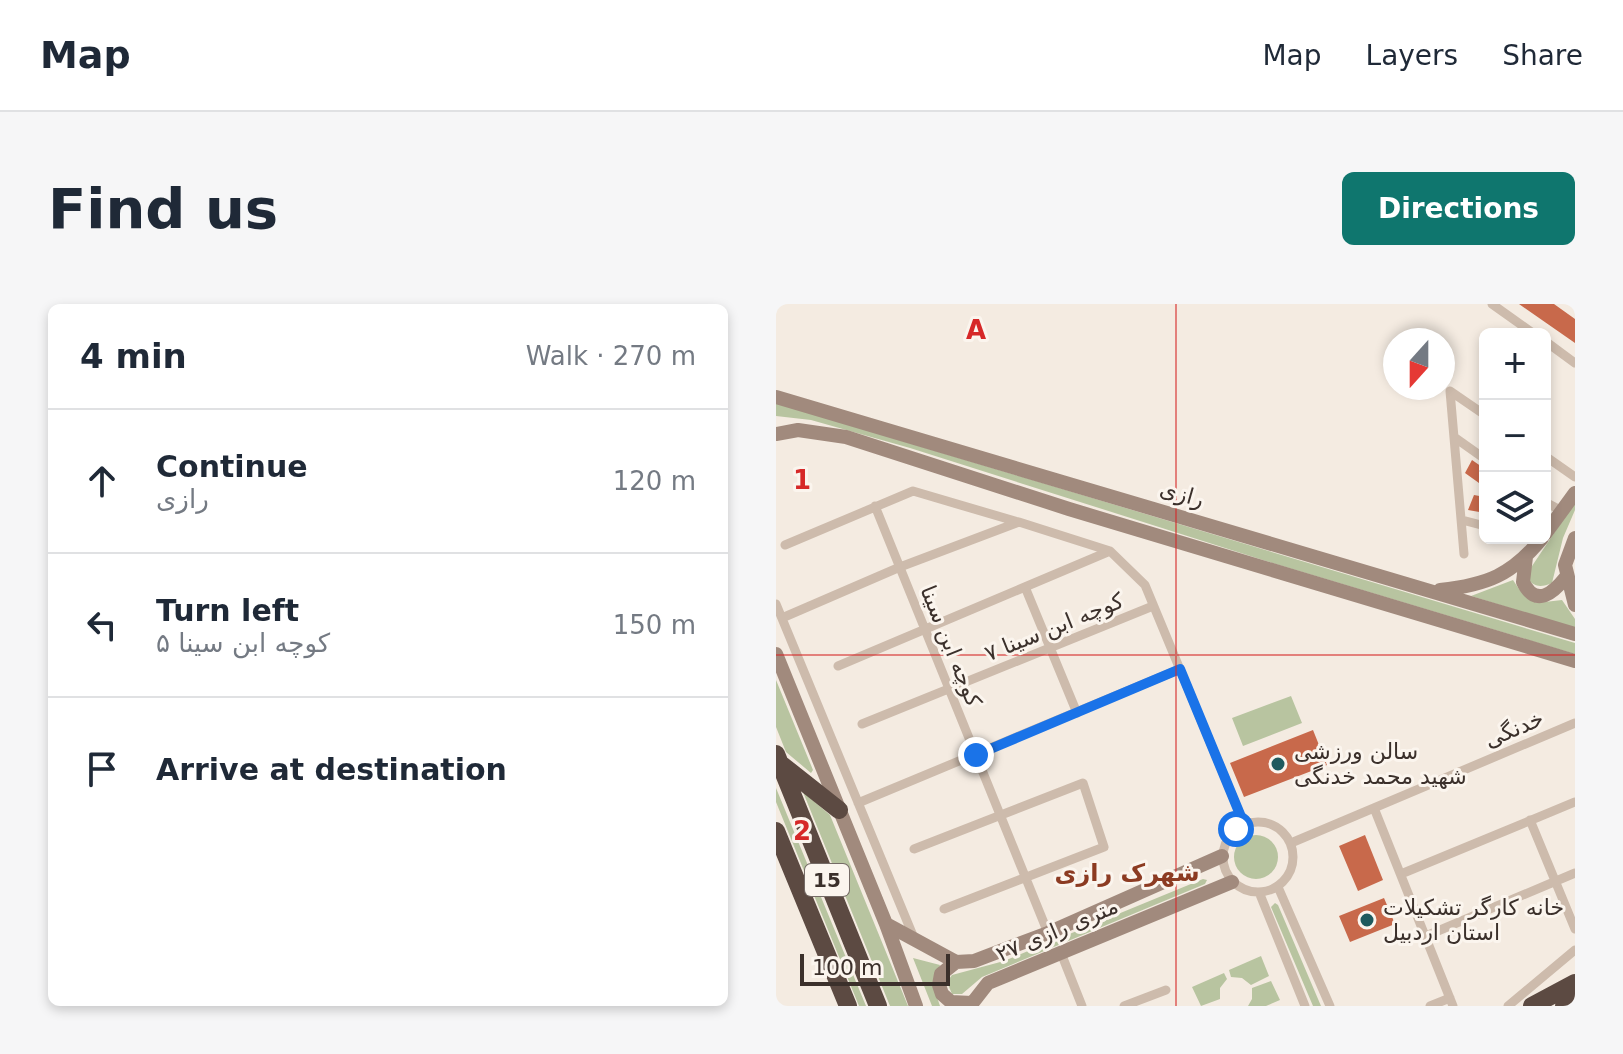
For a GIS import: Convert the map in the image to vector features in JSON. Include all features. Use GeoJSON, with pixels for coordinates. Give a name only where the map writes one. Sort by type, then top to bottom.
{"type":"FeatureCollection","features":[{"type":"Feature","properties":{"kind":"highway"},"geometry":{"type":"LineString","coordinates":[[778,759],[839,810]]}},
{"type":"Feature","properties":{"kind":"highway","name":"15"},"geometry":{"type":"LineString","coordinates":[[778,759],[878,1006]]}},
{"type":"Feature","properties":{"kind":"highway","name":"15"},"geometry":{"type":"LineString","coordinates":[[776,831],[848,1006]]}},
{"type":"Feature","properties":{"kind":"highway"},"geometry":{"type":"LineString","coordinates":[[1532,1006],[1575,983]]}},
{"type":"Feature","properties":{"kind":"highway"},"geometry":{"type":"LineString","coordinates":[[1564,1006],[1575,995]]}},
{"type":"Feature","properties":{"kind":"street"},"geometry":{"type":"LineString","coordinates":[[1492,304],[1526,328]]}},
{"type":"Feature","properties":{"kind":"street"},"geometry":{"type":"LineString","coordinates":[[1551,345],[1575,363]]}},
{"type":"Feature","properties":{"kind":"street"},"geometry":{"type":"LineString","coordinates":[[1464,554],[1450,391],[1479,411]]}},
{"type":"Feature","properties":{"kind":"street","name":"رازی"},"geometry":{"type":"LineString","coordinates":[[776,397],[1575,634]]}},
{"type":"Feature","properties":{"kind":"street"},"geometry":{"type":"LineString","coordinates":[[778,431],[798,430],[846,437],[1198,549],[1575,661]]}},
{"type":"Feature","properties":{"kind":"street"},"geometry":{"type":"LineString","coordinates":[[1454,437],[1479,455]]}},
{"type":"Feature","properties":{"kind":"street"},"geometry":{"type":"LineString","coordinates":[[1551,460],[1575,477]]}},
{"type":"Feature","properties":{"kind":"street"},"geometry":{"type":"LineString","coordinates":[[785,545],[913,491],[1110,551],[1145,585],[1153,606]]}},
{"type":"Feature","properties":{"kind":"street"},"geometry":{"type":"LineString","coordinates":[[1551,526],[1575,493]]}},
{"type":"Feature","properties":{"kind":"street"},"geometry":{"type":"LineString","coordinates":[[1551,505],[1562,511]]}},
{"type":"Feature","properties":{"kind":"street","name":"کوچه ابن سینا"},"geometry":{"type":"LineString","coordinates":[[875,506],[1048,933]]}},
{"type":"Feature","properties":{"kind":"street"},"geometry":{"type":"LineString","coordinates":[[1462,520],[1479,524]]}},
{"type":"Feature","properties":{"kind":"street"},"geometry":{"type":"LineString","coordinates":[[782,618],[900,567],[1019,522]]}},
{"type":"Feature","properties":{"kind":"street"},"geometry":{"type":"LineString","coordinates":[[1198,549],[1207,524]]}},
{"type":"Feature","properties":{"kind":"street"},"geometry":{"type":"LineString","coordinates":[[1575,538],[1568,552],[1566,577],[1575,605]]}},
{"type":"Feature","properties":{"kind":"street"},"geometry":{"type":"LineString","coordinates":[[1434,591],[1473,586],[1494,579],[1526,557],[1537,544]]}},
{"type":"Feature","properties":{"kind":"street"},"geometry":{"type":"LineString","coordinates":[[838,666],[1110,551]]}},
{"type":"Feature","properties":{"kind":"street"},"geometry":{"type":"LineString","coordinates":[[1526,557],[1523,582],[1532,594],[1553,593],[1566,577]]}},
{"type":"Feature","properties":{"kind":"street"},"geometry":{"type":"LineString","coordinates":[[1025,587],[1077,713]]}},
{"type":"Feature","properties":{"kind":"street"},"geometry":{"type":"LineString","coordinates":[[776,604],[916,941]]}},
{"type":"Feature","properties":{"kind":"street","name":"کوچه ابن سینا ۷"},"geometry":{"type":"LineString","coordinates":[[862,724],[1153,606],[1180,669]]}},
{"type":"Feature","properties":{"kind":"street"},"geometry":{"type":"LineString","coordinates":[[776,654],[886,924],[916,1006]]}},
{"type":"Feature","properties":{"kind":"street"},"geometry":{"type":"LineString","coordinates":[[858,803],[1180,669],[1244,824]]}},
{"type":"Feature","properties":{"kind":"street","name":"خدنگی"},"geometry":{"type":"LineString","coordinates":[[1291,843],[1575,723]]}},
{"type":"Feature","properties":{"kind":"street"},"geometry":{"type":"LineString","coordinates":[[914,849],[1083,783],[1104,847],[944,909]]}},
{"type":"Feature","properties":{"kind":"street"},"geometry":{"type":"LineString","coordinates":[[1401,874],[1575,802]]}},
{"type":"Feature","properties":{"kind":"street"},"geometry":{"type":"LineString","coordinates":[[1374,808],[1452,1002],[1430,1006]]}},
{"type":"Feature","properties":{"kind":"street"},"geometry":{"type":"LineString","coordinates":[[1530,820],[1575,929]]}},
{"type":"Feature","properties":{"kind":"street"},"geometry":{"type":"LineString","coordinates":[[1266,822],[1285,833],[1291,843],[1294,855],[1292,867],[1278,887],[1249,891],[1232,882],[1227,874],[1222,856],[1229,837],[1244,824],[1266,822]]}},
{"type":"Feature","properties":{"kind":"street","name":"۲۷ متری رازی"},"geometry":{"type":"LineString","coordinates":[[956,962],[974,961],[1048,933],[1222,856]]}},
{"type":"Feature","properties":{"kind":"street"},"geometry":{"type":"LineString","coordinates":[[1426,936],[1575,873]]}},
{"type":"Feature","properties":{"kind":"street","name":"۲۷ متری رازی"},"geometry":{"type":"LineString","coordinates":[[971,1004],[988,983],[1232,882]]}},
{"type":"Feature","properties":{"kind":"street"},"geometry":{"type":"LineString","coordinates":[[1278,887],[1330,1006]]}},
{"type":"Feature","properties":{"kind":"street"},"geometry":{"type":"LineString","coordinates":[[1259,892],[1301,1005]]}},
{"type":"Feature","properties":{"kind":"street"},"geometry":{"type":"LineString","coordinates":[[886,924],[956,962],[941,974],[939,985],[942,994],[951,1002],[971,1004]]}},
{"type":"Feature","properties":{"kind":"street"},"geometry":{"type":"LineString","coordinates":[[1508,1006],[1575,950]]}},
{"type":"Feature","properties":{"kind":"street"},"geometry":{"type":"LineString","coordinates":[[1061,953],[1082,1006]]}},
{"type":"Feature","properties":{"kind":"street"},"geometry":{"type":"LineString","coordinates":[[1124,1006],[1166,990]]}},
{"type":"Feature","properties":{"kind":"green space"},"geometry":{"type":"Polygon","coordinates":[[[776,403],[1575,643],[1575,654],[1266,561],[910,448],[811,420],[776,416],[776,403]]]}},
{"type":"Feature","properties":{"kind":"green space"},"geometry":{"type":"Polygon","coordinates":[[[1575,502],[1552,583],[1542,586],[1533,584],[1528,579],[1530,569],[1547,544],[1551,544],[1551,538],[1575,502]]]}},
{"type":"Feature","properties":{"kind":"green space"},"geometry":{"type":"Polygon","coordinates":[[[1513,580],[1536,603],[1562,600],[1575,619],[1575,628],[1471,596],[1513,580]]]}},
{"type":"Feature","properties":{"kind":"green space"},"geometry":{"type":"Polygon","coordinates":[[[776,680],[813,770],[811,773],[786,752],[776,727],[776,680]]]}},
{"type":"Feature","properties":{"kind":"green space"},"geometry":{"type":"Polygon","coordinates":[[[1291,696],[1302,723],[1243,746],[1232,718],[1291,696]]]}},
{"type":"Feature","properties":{"kind":"green space"},"geometry":{"type":"Polygon","coordinates":[[[776,788],[866,1006],[859,1006],[776,802],[776,788]]]}},
{"type":"Feature","properties":{"kind":"green space"},"geometry":{"type":"Polygon","coordinates":[[[803,792],[830,815],[908,1006],[890,1006],[803,792]]]}},
{"type":"Feature","properties":{"kind":"green space"},"geometry":{"type":"Polygon","coordinates":[[[1256,835],[1271,842],[1278,857],[1271,872],[1256,879],[1241,872],[1234,857],[1241,842],[1256,835]]]}},
{"type":"Feature","properties":{"kind":"green space"},"geometry":{"type":"Polygon","coordinates":[[[1203,879],[1207,880],[1205,884],[982,977],[962,994],[952,994],[947,982],[952,975],[1004,961],[1203,879]]]}},
{"type":"Feature","properties":{"kind":"green space"},"geometry":{"type":"Polygon","coordinates":[[[1275,903],[1321,1006],[1313,1006],[1271,907],[1275,903]]]}},
{"type":"Feature","properties":{"kind":"green space"},"geometry":{"type":"Polygon","coordinates":[[[1261,956],[1269,976],[1251,985],[1242,978],[1231,977],[1229,970],[1261,956]]]}},
{"type":"Feature","properties":{"kind":"green space"},"geometry":{"type":"Polygon","coordinates":[[[913,958],[940,965],[933,985],[940,1006],[932,1006],[913,958]]]}},
{"type":"Feature","properties":{"kind":"green space"},"geometry":{"type":"Polygon","coordinates":[[[1224,973],[1227,979],[1220,988],[1220,999],[1201,1006],[1192,987],[1224,973]]]}},
{"type":"Feature","properties":{"kind":"green space"},"geometry":{"type":"Polygon","coordinates":[[[1271,981],[1280,1000],[1266,1006],[1248,1006],[1252,988],[1271,981]]]}},
{"type":"Feature","properties":{"kind":"building"},"geometry":{"type":"Polygon","coordinates":[[[1519,304],[1554,304],[1575,319],[1575,343],[1519,304]]]}},
{"type":"Feature","properties":{"kind":"building"},"geometry":{"type":"Polygon","coordinates":[[[1472,460],[1479,465],[1479,483],[1465,473],[1472,460]]]}},
{"type":"Feature","properties":{"kind":"building"},"geometry":{"type":"Polygon","coordinates":[[[1474,495],[1479,496],[1479,512],[1468,510],[1474,495]]]}},
{"type":"Feature","properties":{"kind":"building","name":"سالن ورزشی شهید محمد خدنگی"},"geometry":{"type":"Polygon","coordinates":[[[1313,730],[1327,765],[1244,797],[1230,763],[1313,730]]]}},
{"type":"Feature","properties":{"kind":"building"},"geometry":{"type":"Polygon","coordinates":[[[1365,835],[1383,880],[1358,891],[1339,846],[1365,835]]]}},
{"type":"Feature","properties":{"kind":"building","name":"خانه کارگر تشکیلات استان اردبیل"},"geometry":{"type":"Polygon","coordinates":[[[1384,898],[1395,924],[1350,942],[1339,916],[1384,898]]]}},
{"type":"Feature","properties":{"kind":"place","name":"سالن ورزشی شهید محمد خدنگی"},"geometry":{"type":"Point","coordinates":[1278,764]}},
{"type":"Feature","properties":{"kind":"place","name":"خانه کارگر تشکیلات استان اردبیل"},"geometry":{"type":"Point","coordinates":[1367,920]}},
{"type":"Feature","properties":{"kind":"district","name":"شهرک رازی"},"geometry":{"type":"Point","coordinates":[1127,873]}},
{"type":"Feature","properties":{"kind":"route"},"geometry":{"type":"LineString","coordinates":[[976,755],[1180,669],[1244,824],[1236,829]]}}]}
